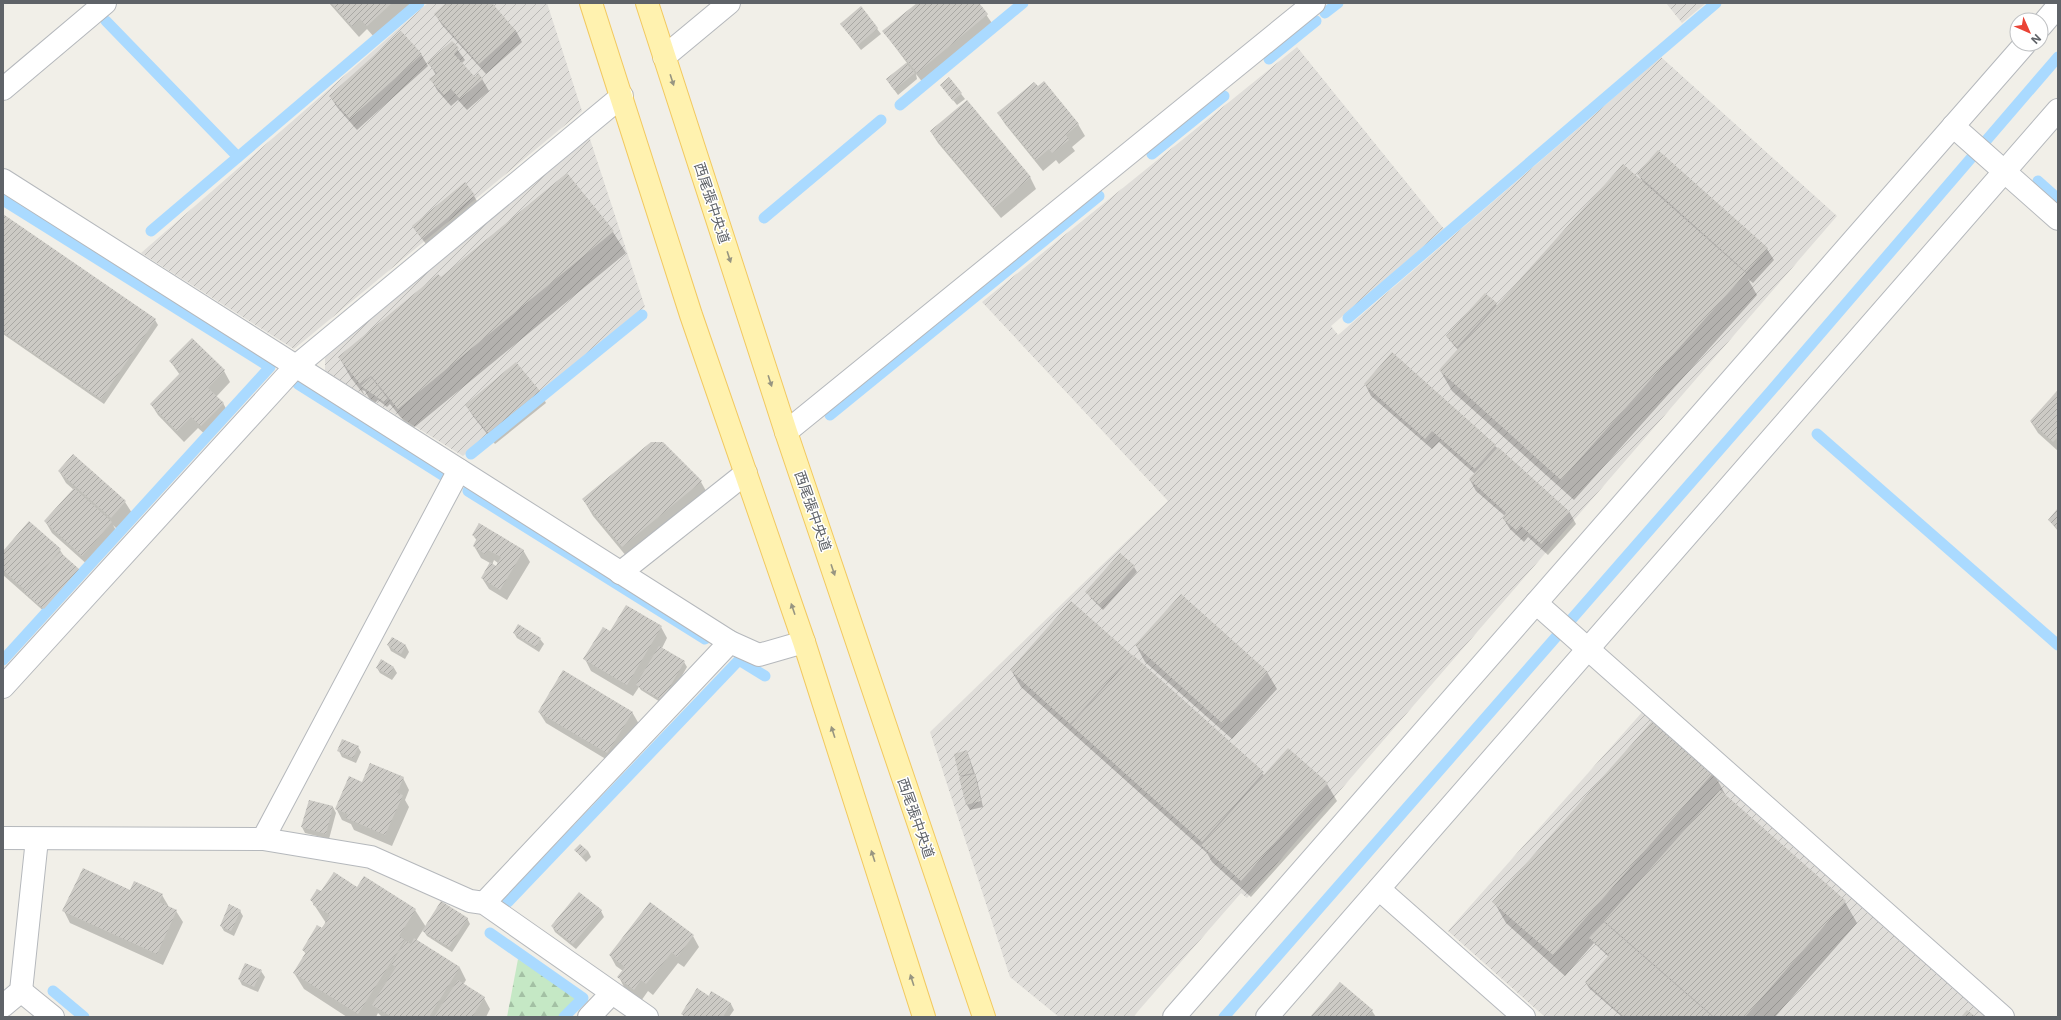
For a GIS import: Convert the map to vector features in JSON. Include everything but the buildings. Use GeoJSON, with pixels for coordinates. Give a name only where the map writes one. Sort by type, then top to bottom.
{"type":"FeatureCollection","features":[{"type":"Feature","properties":{"kind":"main road"},"geometry":{"type":"LineString","coordinates":[[591,3],[691,315],[804,642],[924,1017]]}},
{"type":"Feature","properties":{"kind":"main road","name":"西尾張中央道"},"geometry":{"type":"LineString","coordinates":[[647,3],[786,432],[984,1017]]}},
{"type":"Feature","properties":{"kind":"street"},"geometry":{"type":"LineString","coordinates":[[3,89],[105,3]]}},
{"type":"Feature","properties":{"kind":"street"},"geometry":{"type":"LineString","coordinates":[[664,57],[729,3]]}},
{"type":"Feature","properties":{"kind":"street"},"geometry":{"type":"LineString","coordinates":[[786,432],[1314,3]]}},
{"type":"Feature","properties":{"kind":"street"},"geometry":{"type":"LineString","coordinates":[[1174,1017],[1542,608],[1960,132],[2019,52]]}},
{"type":"Feature","properties":{"kind":"street"},"geometry":{"type":"LineString","coordinates":[[3,687],[295,366],[622,96]]}},
{"type":"Feature","properties":{"kind":"street"},"geometry":{"type":"LineString","coordinates":[[1267,1017],[1379,889],[1583,645],[2000,167],[2058,110]]}},
{"type":"Feature","properties":{"kind":"street"},"geometry":{"type":"LineString","coordinates":[[1960,132],[2058,219]]}},
{"type":"Feature","properties":{"kind":"street"},"geometry":{"type":"LineString","coordinates":[[3,180],[730,642],[759,655],[804,642]]}},
{"type":"Feature","properties":{"kind":"street"},"geometry":{"type":"LineString","coordinates":[[263,839],[459,470]]}},
{"type":"Feature","properties":{"kind":"street"},"geometry":{"type":"LineString","coordinates":[[620,573],[746,473]]}},
{"type":"Feature","properties":{"kind":"street"},"geometry":{"type":"LineString","coordinates":[[1542,608],[2003,1017]]}},
{"type":"Feature","properties":{"kind":"street"},"geometry":{"type":"LineString","coordinates":[[484,904],[730,642]]}},
{"type":"Feature","properties":{"kind":"street"},"geometry":{"type":"LineString","coordinates":[[3,838],[263,839],[371,857],[470,901],[484,904],[611,994],[647,1017]]}},
{"type":"Feature","properties":{"kind":"street"},"geometry":{"type":"LineString","coordinates":[[3,1006],[21,991],[38,839]]}},
{"type":"Feature","properties":{"kind":"street"},"geometry":{"type":"LineString","coordinates":[[1379,889],[1524,1017]]}},
{"type":"Feature","properties":{"kind":"street"},"geometry":{"type":"LineString","coordinates":[[21,991],[53,1017]]}},
{"type":"Feature","properties":{"kind":"street"},"geometry":{"type":"LineString","coordinates":[[589,1017],[611,994]]}},
{"type":"Feature","properties":{"kind":"shaded area"},"geometry":{"type":"Polygon","coordinates":[[[428,3],[547,3],[582,111],[294,349],[141,253],[428,3]]]}},
{"type":"Feature","properties":{"kind":"shaded area"},"geometry":{"type":"Polygon","coordinates":[[[1666,3],[1706,3],[1682,23],[1666,3]]]}},
{"type":"Feature","properties":{"kind":"shaded area"},"geometry":{"type":"Polygon","coordinates":[[[1297,47],[1444,229],[1331,326],[1338,335],[1661,57],[1837,216],[1247,898],[1241,893],[1133,1017],[1059,1017],[1010,977],[930,732],[1168,501],[982,302],[1297,47]]]}},
{"type":"Feature","properties":{"kind":"shaded area"},"geometry":{"type":"Polygon","coordinates":[[[588,133],[645,307],[463,456],[325,371],[325,358],[588,133]]]}},
{"type":"Feature","properties":{"kind":"shaded area"},"geometry":{"type":"Polygon","coordinates":[[[1644,710],[1993,1017],[1545,1017],[1448,931],[1644,710]]]}},
{"type":"Feature","properties":{"kind":"green space"},"geometry":{"type":"Polygon","coordinates":[[[518,959],[578,998],[560,1017],[507,1017],[518,959]]]}},
{"type":"Feature","properties":{"kind":"waterway"},"geometry":{"type":"LineString","coordinates":[[151,231],[419,3]]}},
{"type":"Feature","properties":{"kind":"waterway"},"geometry":{"type":"LineString","coordinates":[[900,105],[1023,3]]}},
{"type":"Feature","properties":{"kind":"waterway"},"geometry":{"type":"LineString","coordinates":[[1325,13],[1338,3]]}},
{"type":"Feature","properties":{"kind":"waterway"},"geometry":{"type":"LineString","coordinates":[[1348,318],[1716,3]]}},
{"type":"Feature","properties":{"kind":"waterway"},"geometry":{"type":"LineString","coordinates":[[106,21],[238,157]]}},
{"type":"Feature","properties":{"kind":"waterway"},"geometry":{"type":"LineString","coordinates":[[1269,59],[1316,21]]}},
{"type":"Feature","properties":{"kind":"waterway"},"geometry":{"type":"LineString","coordinates":[[1224,1017],[1770,392],[2058,57]]}},
{"type":"Feature","properties":{"kind":"waterway"},"geometry":{"type":"LineString","coordinates":[[1152,154],[1224,96]]}},
{"type":"Feature","properties":{"kind":"waterway"},"geometry":{"type":"LineString","coordinates":[[764,218],[881,120]]}},
{"type":"Feature","properties":{"kind":"waterway"},"geometry":{"type":"LineString","coordinates":[[2038,181],[2058,199]]}},
{"type":"Feature","properties":{"kind":"waterway"},"geometry":{"type":"LineString","coordinates":[[830,415],[1099,196]]}},
{"type":"Feature","properties":{"kind":"waterway"},"geometry":{"type":"LineString","coordinates":[[3,200],[270,367],[3,660]]}},
{"type":"Feature","properties":{"kind":"waterway"},"geometry":{"type":"LineString","coordinates":[[471,454],[642,315]]}},
{"type":"Feature","properties":{"kind":"waterway"},"geometry":{"type":"LineString","coordinates":[[298,384],[444,476]]}},
{"type":"Feature","properties":{"kind":"waterway"},"geometry":{"type":"LineString","coordinates":[[1817,434],[2058,645]]}},
{"type":"Feature","properties":{"kind":"waterway"},"geometry":{"type":"LineString","coordinates":[[468,491],[705,639]]}},
{"type":"Feature","properties":{"kind":"waterway"},"geometry":{"type":"LineString","coordinates":[[508,902],[739,660],[765,676]]}},
{"type":"Feature","properties":{"kind":"waterway"},"geometry":{"type":"LineString","coordinates":[[490,933],[583,998],[564,1017]]}},
{"type":"Feature","properties":{"kind":"waterway"},"geometry":{"type":"LineString","coordinates":[[53,991],[84,1017]]}}]}
